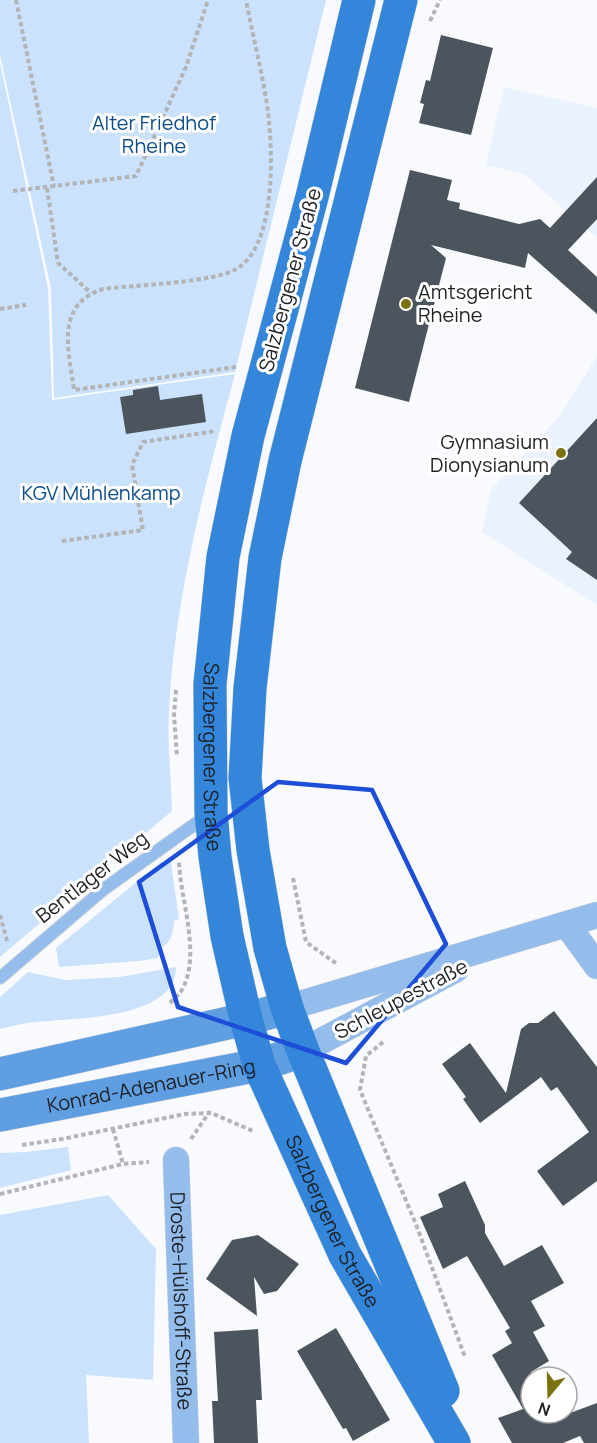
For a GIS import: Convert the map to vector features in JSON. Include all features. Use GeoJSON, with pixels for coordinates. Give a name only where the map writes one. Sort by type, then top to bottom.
{"type":"FeatureCollection","features":[{"type":"Feature","properties":{"kind":"main road","name":"Salzbergener Straße"},"geometry":{"type":"LineString","coordinates":[[359,0],[312,197],[248,436],[224,557],[210,684],[212,812],[215,857],[227,936],[259,1065],[345,1255],[454,1443]]}},
{"type":"Feature","properties":{"kind":"main road","name":"Salzbergener Straße"},"geometry":{"type":"LineString","coordinates":[[401,0],[285,461],[265,558],[250,688],[245,778],[253,850],[270,948],[287,1008],[429,1355],[462,1443]]}},
{"type":"Feature","properties":{"kind":"main road","name":"Konrad-Adenauer-Ring"},"geometry":{"type":"LineString","coordinates":[[0,1074],[287,1008]]}},
{"type":"Feature","properties":{"kind":"main road","name":"Konrad-Adenauer-Ring"},"geometry":{"type":"LineString","coordinates":[[0,1114],[259,1065],[303,1051]]}},
{"type":"Feature","properties":{"kind":"street","name":"Schleupestraße"},"geometry":{"type":"LineString","coordinates":[[287,1008],[597,915]]}},
{"type":"Feature","properties":{"kind":"street"},"geometry":{"type":"LineString","coordinates":[[567,924],[597,966]]}},
{"type":"Feature","properties":{"kind":"street","name":"Schleupestraße"},"geometry":{"type":"LineString","coordinates":[[303,1051],[499,946]]}},
{"type":"Feature","properties":{"kind":"street","name":"Droste-Hülshoff-Straße"},"geometry":{"type":"LineString","coordinates":[[176,1160],[186,1443]]}},
{"type":"Feature","properties":{"kind":"lane","name":"Bentlager Weg"},"geometry":{"type":"LineString","coordinates":[[0,978],[104,889],[212,812]]}},
{"type":"Feature","properties":{"kind":"path"},"geometry":{"type":"LineString","coordinates":[[16,0],[54,186]]}},
{"type":"Feature","properties":{"kind":"path"},"geometry":{"type":"LineString","coordinates":[[13,191],[136,176],[186,67],[208,0]]}},
{"type":"Feature","properties":{"kind":"path"},"geometry":{"type":"LineString","coordinates":[[243,366],[74,390],[67,333],[73,313],[81,299],[91,293],[103,289],[220,276],[239,268],[255,252],[268,212],[270,160],[268,113],[246,0]]}},
{"type":"Feature","properties":{"kind":"path"},"geometry":{"type":"LineString","coordinates":[[427,31],[440,0]]}},
{"type":"Feature","properties":{"kind":"path"},"geometry":{"type":"LineString","coordinates":[[47,188],[58,263],[91,293]]}},
{"type":"Feature","properties":{"kind":"path"},"geometry":{"type":"LineString","coordinates":[[0,309],[26,305]]}},
{"type":"Feature","properties":{"kind":"path"},"geometry":{"type":"LineString","coordinates":[[62,541],[142,530],[132,465],[143,442],[219,431]]}},
{"type":"Feature","properties":{"kind":"path"},"geometry":{"type":"LineString","coordinates":[[291,869],[306,942],[338,965]]}},
{"type":"Feature","properties":{"kind":"path"},"geometry":{"type":"LineString","coordinates":[[0,915],[14,965]]}},
{"type":"Feature","properties":{"kind":"path"},"geometry":{"type":"LineString","coordinates":[[384,1041],[366,1056],[360,1090],[417,1227],[464,1352],[465,1363]]}},
{"type":"Feature","properties":{"kind":"path"},"geometry":{"type":"LineString","coordinates":[[20,1145],[30,1145],[185,1114],[211,1113],[252,1130],[256,1137]]}},
{"type":"Feature","properties":{"kind":"path"},"geometry":{"type":"LineString","coordinates":[[0,1194],[123,1164],[113,1129]]}},
{"type":"Feature","properties":{"kind":"highlighted area"},"geometry":{"type":"Polygon","coordinates":[[[278,782],[372,790],[446,944],[346,1063],[178,1007],[139,882],[278,782]]]}},
{"type":"Feature","properties":{"kind":"shaded area"},"geometry":{"type":"Polygon","coordinates":[[[504,87],[597,108],[597,238],[524,174],[486,165],[504,87]]]}},
{"type":"Feature","properties":{"kind":"shaded area","name":"Gymnasium Dionysianum"},"geometry":{"type":"Polygon","coordinates":[[[597,356],[597,605],[482,532],[491,490],[559,417],[597,356]]]}},
{"type":"Feature","properties":{"kind":"green space","name":"Alter Friedhof Rheine"},"geometry":{"type":"Polygon","coordinates":[[[0,0],[326,0],[235,372],[54,398],[51,288],[0,55],[0,0]]]}},
{"type":"Feature","properties":{"kind":"green space","name":"KGV Mühlenkamp"},"geometry":{"type":"Polygon","coordinates":[[[0,63],[48,288],[52,400],[235,374],[193,540],[178,625],[172,667],[169,722],[172,811],[0,957],[0,63]]]}},
{"type":"Feature","properties":{"kind":"green space"},"geometry":{"type":"Polygon","coordinates":[[[161,862],[171,862],[179,919],[174,921],[171,937],[160,949],[158,958],[59,967],[56,948],[161,862]]]}},
{"type":"Feature","properties":{"kind":"green space"},"geometry":{"type":"Polygon","coordinates":[[[176,967],[172,984],[159,997],[141,1007],[97,1017],[32,1022],[0,1029],[0,997],[28,972],[65,980],[120,977],[176,967]]]}},
{"type":"Feature","properties":{"kind":"green space"},"geometry":{"type":"Polygon","coordinates":[[[68,1147],[71,1170],[0,1188],[0,1153],[68,1147]]]}},
{"type":"Feature","properties":{"kind":"green space"},"geometry":{"type":"Polygon","coordinates":[[[108,1195],[156,1249],[153,1380],[86,1375],[89,1443],[0,1443],[0,1215],[108,1195]]]}},
{"type":"Feature","properties":{"kind":"building"},"geometry":{"type":"Polygon","coordinates":[[[441,35],[493,48],[471,135],[419,123],[424,104],[420,103],[426,80],[430,81],[441,35]]]}},
{"type":"Feature","properties":{"kind":"building"},"geometry":{"type":"Polygon","coordinates":[[[410,170],[452,180],[447,200],[460,203],[459,209],[519,224],[540,219],[550,228],[597,177],[597,219],[568,250],[597,277],[597,314],[528,253],[525,268],[431,245],[446,258],[409,402],[355,388],[410,170]]]}},
{"type":"Feature","properties":{"kind":"building"},"geometry":{"type":"Polygon","coordinates":[[[158,386],[160,400],[202,394],[206,422],[126,434],[120,397],[133,395],[133,390],[158,386]]]}},
{"type":"Feature","properties":{"kind":"building"},"geometry":{"type":"Polygon","coordinates":[[[597,418],[597,580],[566,559],[572,552],[519,503],[597,418]]]}},
{"type":"Feature","properties":{"kind":"building"},"geometry":{"type":"Polygon","coordinates":[[[554,1011],[597,1067],[597,1181],[563,1206],[537,1171],[589,1132],[557,1087],[551,1091],[541,1077],[480,1123],[463,1099],[466,1097],[442,1064],[470,1043],[506,1093],[521,1029],[529,1023],[538,1023],[554,1011]]]}},
{"type":"Feature","properties":{"kind":"building"},"geometry":{"type":"Polygon","coordinates":[[[465,1181],[485,1225],[485,1233],[504,1266],[542,1245],[564,1283],[531,1301],[545,1326],[533,1332],[549,1361],[542,1365],[519,1365],[519,1402],[492,1355],[512,1343],[505,1331],[510,1328],[467,1256],[443,1269],[420,1217],[443,1207],[438,1194],[465,1181]]]}},
{"type":"Feature","properties":{"kind":"building"},"geometry":{"type":"Polygon","coordinates":[[[258,1235],[299,1264],[277,1291],[264,1294],[254,1277],[257,1316],[206,1279],[232,1240],[258,1235]]]}},
{"type":"Feature","properties":{"kind":"building"},"geometry":{"type":"Polygon","coordinates":[[[336,1328],[390,1420],[353,1441],[346,1428],[343,1429],[297,1351],[336,1328]]]}},
{"type":"Feature","properties":{"kind":"building"},"geometry":{"type":"Polygon","coordinates":[[[258,1329],[262,1400],[256,1400],[258,1443],[214,1443],[212,1401],[218,1401],[214,1332],[258,1329]]]}},
{"type":"Feature","properties":{"kind":"building"},"geometry":{"type":"Polygon","coordinates":[[[597,1403],[597,1443],[584,1443],[580,1436],[563,1443],[512,1443],[498,1418],[519,1410],[519,1425],[579,1425],[579,1410],[597,1403]]]}},
{"type":"Feature","properties":{"kind":"place","name":"Amtsgericht Rheine"},"geometry":{"type":"Point","coordinates":[406,304]}},
{"type":"Feature","properties":{"kind":"place","name":"Gymnasium Dionysianum"},"geometry":{"type":"Point","coordinates":[561,453]}}]}
